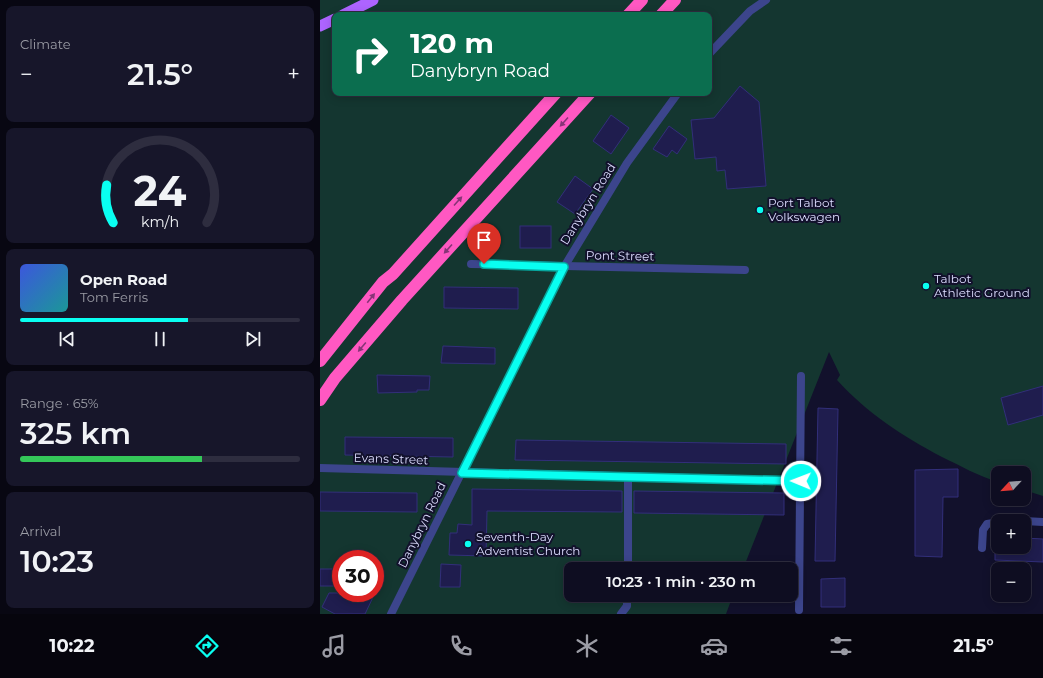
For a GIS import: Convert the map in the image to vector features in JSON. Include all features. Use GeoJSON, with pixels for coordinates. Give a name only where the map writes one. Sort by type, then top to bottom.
{"type":"FeatureCollection","features":[{"type":"Feature","properties":{"kind":"highway"},"geometry":{"type":"LineString","coordinates":[[631,12],[642,0]]}},
{"type":"Feature","properties":{"kind":"highway"},"geometry":{"type":"LineString","coordinates":[[664,12],[675,0]]}},
{"type":"Feature","properties":{"kind":"highway"},"geometry":{"type":"LineString","coordinates":[[320,361],[383,282],[393,274],[553,96]]}},
{"type":"Feature","properties":{"kind":"highway"},"geometry":{"type":"LineString","coordinates":[[320,400],[336,378],[402,300],[587,96]]}},
{"type":"Feature","properties":{"kind":"main road"},"geometry":{"type":"LineString","coordinates":[[349,12],[373,0]]}},
{"type":"Feature","properties":{"kind":"main road"},"geometry":{"type":"LineString","coordinates":[[320,26],[332,20]]}},
{"type":"Feature","properties":{"kind":"street"},"geometry":{"type":"LineString","coordinates":[[712,51],[750,11],[766,0]]}},
{"type":"Feature","properties":{"kind":"street","name":"Danybryn Road"},"geometry":{"type":"LineString","coordinates":[[391,614],[564,267],[627,163],[676,96]]}},
{"type":"Feature","properties":{"kind":"street","name":"Pont Street"},"geometry":{"type":"LineString","coordinates":[[471,264],[744,270]]}},
{"type":"Feature","properties":{"kind":"street"},"geometry":{"type":"LineString","coordinates":[[799,610],[801,376]]}},
{"type":"Feature","properties":{"kind":"street","name":"Evans Street"},"geometry":{"type":"LineString","coordinates":[[320,468],[801,481]]}},
{"type":"Feature","properties":{"kind":"street"},"geometry":{"type":"LineString","coordinates":[[628,476],[628,562]]}},
{"type":"Feature","properties":{"kind":"street"},"geometry":{"type":"LineString","coordinates":[[1031,521],[1043,522]]}},
{"type":"Feature","properties":{"kind":"street"},"geometry":{"type":"LineString","coordinates":[[982,548],[983,530],[987,524],[991,523]]}},
{"type":"Feature","properties":{"kind":"street"},"geometry":{"type":"LineString","coordinates":[[621,614],[627,602]]}},
{"type":"Feature","properties":{"kind":"green space"},"geometry":{"type":"Polygon","coordinates":[[[320,0],[1043,0],[1043,496],[1031,492],[1031,466],[991,466],[991,480],[942,457],[899,432],[873,414],[837,380],[840,375],[829,352],[746,562],[564,562],[564,602],[730,602],[726,614],[320,614],[320,0]]]}},
{"type":"Feature","properties":{"kind":"building"},"geometry":{"type":"Polygon","coordinates":[[[740,86],[759,102],[766,186],[727,189],[725,170],[717,171],[716,157],[695,159],[691,120],[714,118],[740,86]]]}},
{"type":"Feature","properties":{"kind":"building"},"geometry":{"type":"Polygon","coordinates":[[[611,115],[629,128],[611,154],[593,141],[611,115]]]}},
{"type":"Feature","properties":{"kind":"building"},"geometry":{"type":"Polygon","coordinates":[[[669,126],[687,139],[677,154],[672,150],[667,157],[653,149],[669,126]]]}},
{"type":"Feature","properties":{"kind":"building"},"geometry":{"type":"Polygon","coordinates":[[[575,176],[593,189],[575,214],[557,202],[575,176]]]}},
{"type":"Feature","properties":{"kind":"building"},"geometry":{"type":"Polygon","coordinates":[[[520,226],[551,226],[551,248],[520,248],[520,226]]]}},
{"type":"Feature","properties":{"kind":"building"},"geometry":{"type":"Polygon","coordinates":[[[444,287],[518,288],[518,309],[444,308],[444,287]]]}},
{"type":"Feature","properties":{"kind":"building"},"geometry":{"type":"Polygon","coordinates":[[[443,346],[495,348],[495,364],[441,363],[443,346]]]}},
{"type":"Feature","properties":{"kind":"building"},"geometry":{"type":"Polygon","coordinates":[[[377,375],[430,376],[429,390],[417,390],[417,392],[378,393],[377,375]]]}},
{"type":"Feature","properties":{"kind":"building"},"geometry":{"type":"Polygon","coordinates":[[[1043,386],[1043,415],[1008,425],[1001,398],[1043,386]]]}},
{"type":"Feature","properties":{"kind":"building"},"geometry":{"type":"Polygon","coordinates":[[[818,408],[838,409],[835,561],[815,561],[818,408]]]}},
{"type":"Feature","properties":{"kind":"building"},"geometry":{"type":"Polygon","coordinates":[[[345,437],[453,438],[453,457],[345,455],[345,437]]]}},
{"type":"Feature","properties":{"kind":"building"},"geometry":{"type":"Polygon","coordinates":[[[516,440],[786,444],[786,464],[515,460],[516,440]]]}},
{"type":"Feature","properties":{"kind":"building"},"geometry":{"type":"Polygon","coordinates":[[[958,469],[958,497],[943,497],[942,557],[915,556],[915,470],[958,469]]]}},
{"type":"Feature","properties":{"kind":"building"},"geometry":{"type":"Polygon","coordinates":[[[472,489],[622,491],[622,512],[487,511],[486,556],[449,555],[450,533],[457,533],[458,524],[472,525],[472,489]]]}},
{"type":"Feature","properties":{"kind":"building"},"geometry":{"type":"Polygon","coordinates":[[[634,491],[784,493],[784,515],[634,513],[634,491]]]}},
{"type":"Feature","properties":{"kind":"building"},"geometry":{"type":"Polygon","coordinates":[[[320,492],[417,493],[417,512],[320,511],[320,492]]]}},
{"type":"Feature","properties":{"kind":"building"},"geometry":{"type":"Polygon","coordinates":[[[1031,538],[1043,539],[1043,562],[995,560],[995,554],[1031,554],[1031,538]]]}},
{"type":"Feature","properties":{"kind":"building"},"geometry":{"type":"Polygon","coordinates":[[[441,564],[461,565],[460,587],[440,587],[441,564]]]}},
{"type":"Feature","properties":{"kind":"building"},"geometry":{"type":"Polygon","coordinates":[[[320,569],[332,569],[332,586],[320,586],[320,569]]]}},
{"type":"Feature","properties":{"kind":"building"},"geometry":{"type":"Polygon","coordinates":[[[845,578],[845,607],[821,607],[821,579],[845,578]]]}},
{"type":"Feature","properties":{"kind":"building"},"geometry":{"type":"Polygon","coordinates":[[[329,593],[332,593],[332,602],[371,602],[365,614],[335,614],[322,607],[329,593]]]}},
{"type":"Feature","properties":{"kind":"place","name":"Port Talbot Volkswagen"},"geometry":{"type":"Point","coordinates":[760,210]}},
{"type":"Feature","properties":{"kind":"place","name":"Talbot Athletic Ground"},"geometry":{"type":"Point","coordinates":[926,286]}},
{"type":"Feature","properties":{"kind":"place","name":"Seventh-Day Adventist Church"},"geometry":{"type":"Point","coordinates":[468,544]}},
{"type":"Feature","properties":{"kind":"route"},"geometry":{"type":"LineString","coordinates":[[484,264],[564,267],[462,473],[801,481]]}}]}
